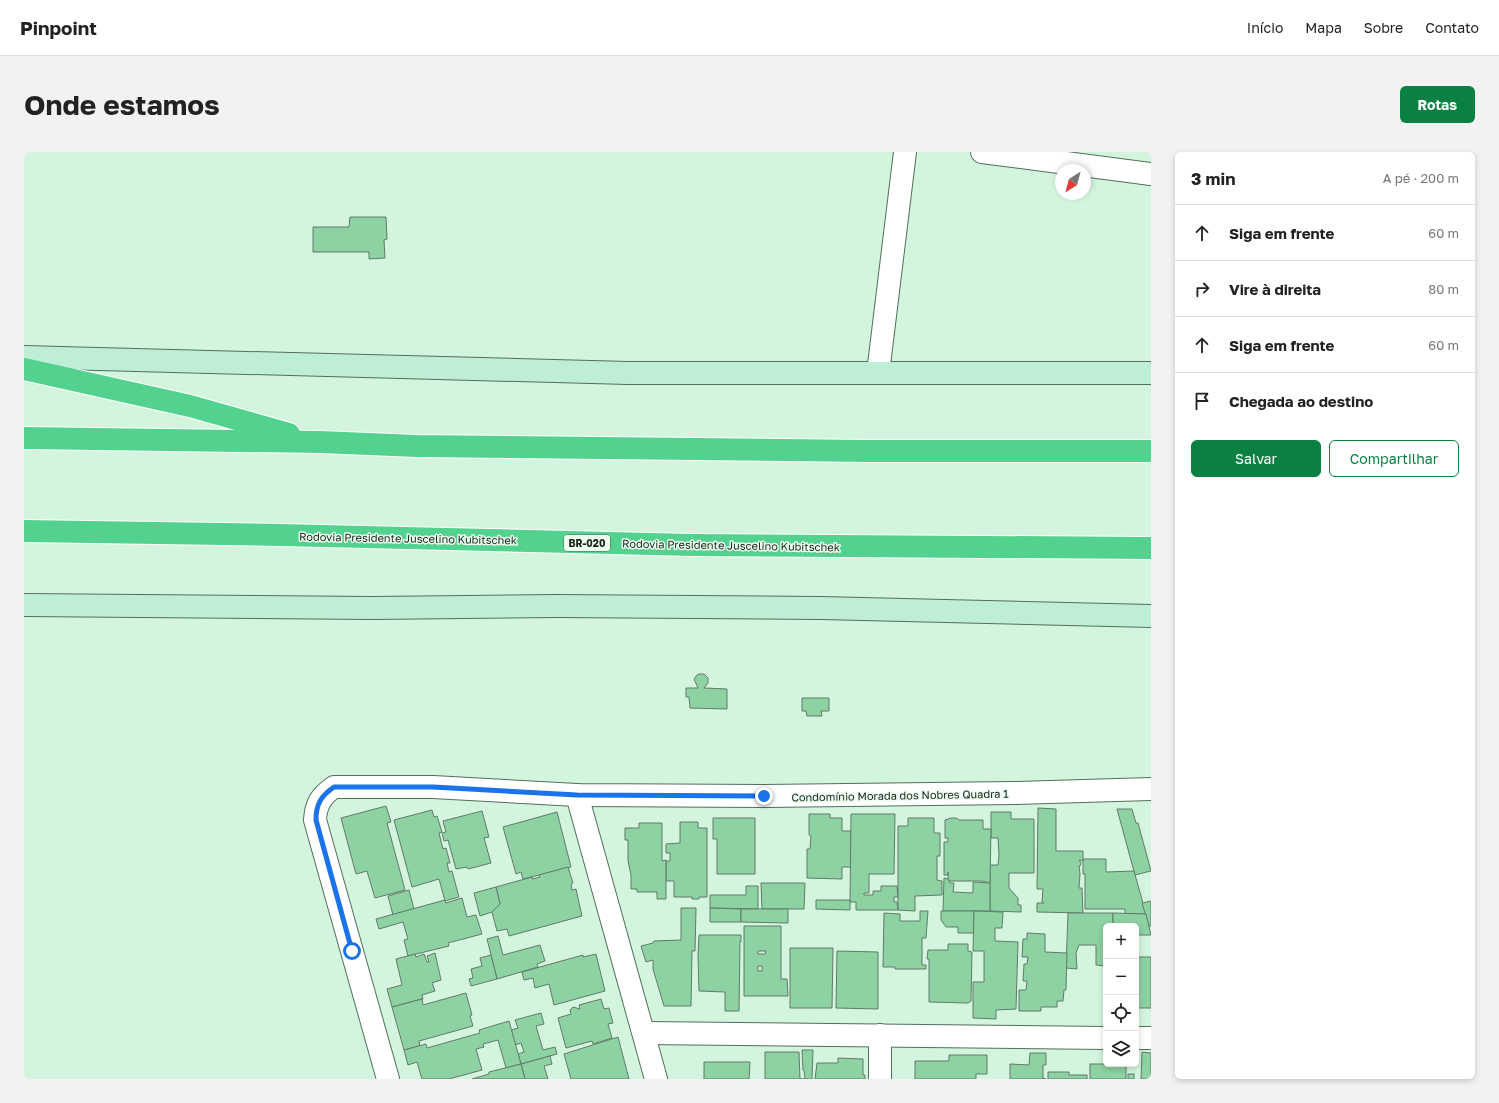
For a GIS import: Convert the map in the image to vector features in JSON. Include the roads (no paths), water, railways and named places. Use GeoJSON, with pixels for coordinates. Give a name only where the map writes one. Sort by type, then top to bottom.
{"type":"FeatureCollection","features":[{"type":"Feature","properties":{"kind":"highway"},"geometry":{"type":"LineString","coordinates":[[24,369],[190,406],[320,442]]}},
{"type":"Feature","properties":{"kind":"highway"},"geometry":{"type":"LineString","coordinates":[[24,438],[320,442],[417,446],[866,451],[1151,451]]}},
{"type":"Feature","properties":{"kind":"highway","name":"Rodovia Presidente Juscelino Kubitschek"},"geometry":{"type":"LineString","coordinates":[[27,530],[692,545],[1151,548]]}},
{"type":"Feature","properties":{"kind":"main road"},"geometry":{"type":"LineString","coordinates":[[24,357],[628,373],[1151,373]]}},
{"type":"Feature","properties":{"kind":"main road"},"geometry":{"type":"LineString","coordinates":[[24,605],[373,608],[556,606],[814,608],[1151,616]]}},
{"type":"Feature","properties":{"kind":"street"},"geometry":{"type":"LineString","coordinates":[[878,373],[905,152]]}},
{"type":"Feature","properties":{"kind":"street"},"geometry":{"type":"LineString","coordinates":[[982,152],[1151,174]]}},
{"type":"Feature","properties":{"kind":"street","name":"Condomínio Morada dos Nobres Quadra 1"},"geometry":{"type":"LineString","coordinates":[[388,1079],[316,820],[316,810],[319,800],[326,792],[334,787],[433,787],[577,795],[764,796],[1014,793],[1151,789]]}},
{"type":"Feature","properties":{"kind":"street"},"geometry":{"type":"LineString","coordinates":[[577,795],[656,1079]]}},
{"type":"Feature","properties":{"kind":"street"},"geometry":{"type":"LineString","coordinates":[[644,1033],[1103,1038]]}},
{"type":"Feature","properties":{"kind":"street"},"geometry":{"type":"LineString","coordinates":[[880,1035],[880,1079]]}},
{"type":"Feature","properties":{"kind":"street"},"geometry":{"type":"LineString","coordinates":[[1139,1038],[1151,1038]]}}]}
